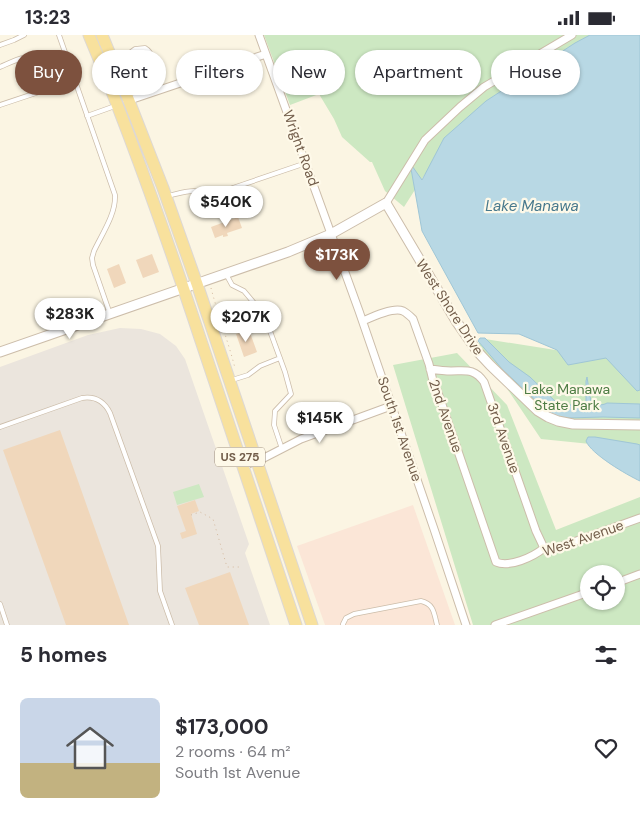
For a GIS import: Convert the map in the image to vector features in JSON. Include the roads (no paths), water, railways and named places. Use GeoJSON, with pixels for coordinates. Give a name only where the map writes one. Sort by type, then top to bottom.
{"type":"FeatureCollection","features":[{"type":"Feature","properties":{"kind":"main road","name":"US 275"},"geometry":{"type":"LineString","coordinates":[[89,35],[150,191],[296,625]]}},
{"type":"Feature","properties":{"kind":"main road","name":"US 275"},"geometry":{"type":"LineString","coordinates":[[102,35],[130,101],[166,196],[312,625]]}},
{"type":"Feature","properties":{"kind":"street","name":"Wright Road"},"geometry":{"type":"LineString","coordinates":[[259,35],[307,163],[331,234]]}},
{"type":"Feature","properties":{"kind":"street"},"geometry":{"type":"LineString","coordinates":[[0,353],[288,252],[331,234],[386,203],[426,140],[460,107],[491,83],[572,35]]}},
{"type":"Feature","properties":{"kind":"street"},"geometry":{"type":"LineString","coordinates":[[166,85],[266,54]]}},
{"type":"Feature","properties":{"kind":"street"},"geometry":{"type":"LineString","coordinates":[[117,105],[141,95]]}},
{"type":"Feature","properties":{"kind":"street","name":"West Shore Drive"},"geometry":{"type":"LineString","coordinates":[[386,203],[466,336],[490,365],[538,411],[558,421],[573,424],[640,425]]}},
{"type":"Feature","properties":{"kind":"street","name":"South 1st Avenue"},"geometry":{"type":"LineString","coordinates":[[331,234],[392,406],[466,625]]}},
{"type":"Feature","properties":{"kind":"street","name":"2nd Avenue"},"geometry":{"type":"LineString","coordinates":[[362,321],[397,310],[403,311],[413,319],[434,385],[498,564]]}},
{"type":"Feature","properties":{"kind":"street","name":"3rd Avenue"},"geometry":{"type":"LineString","coordinates":[[430,369],[468,371],[479,376],[484,382],[536,531],[544,548]]}},
{"type":"Feature","properties":{"kind":"street"},"geometry":{"type":"LineString","coordinates":[[242,466],[301,439],[392,406]]}},
{"type":"Feature","properties":{"kind":"street","name":"West Avenue"},"geometry":{"type":"LineString","coordinates":[[498,564],[511,563],[534,555],[544,548],[557,548],[640,518]]}},
{"type":"Feature","properties":{"kind":"street"},"geometry":{"type":"LineString","coordinates":[[625,580],[640,574]]}},
{"type":"Feature","properties":{"kind":"street"},"geometry":{"type":"LineString","coordinates":[[495,625],[580,595]]}},
{"type":"Feature","properties":{"kind":"lane"},"geometry":{"type":"LineString","coordinates":[[0,45],[24,35]]}},
{"type":"Feature","properties":{"kind":"lane"},"geometry":{"type":"LineString","coordinates":[[59,35],[64,50]]}},
{"type":"Feature","properties":{"kind":"lane"},"geometry":{"type":"LineString","coordinates":[[145,48],[152,57],[156,74],[152,89],[139,79],[130,55],[135,49],[145,48]]}},
{"type":"Feature","properties":{"kind":"lane"},"geometry":{"type":"LineString","coordinates":[[0,67],[15,62]]}},
{"type":"Feature","properties":{"kind":"lane"},"geometry":{"type":"LineString","coordinates":[[0,105],[29,95]]}},
{"type":"Feature","properties":{"kind":"lane"},"geometry":{"type":"LineString","coordinates":[[80,95],[115,195],[113,210],[92,258],[110,314]]}},
{"type":"Feature","properties":{"kind":"lane"},"geometry":{"type":"LineString","coordinates":[[88,116],[117,105]]}},
{"type":"Feature","properties":{"kind":"lane"},"geometry":{"type":"LineString","coordinates":[[166,196],[192,191],[211,195],[307,163]]}},
{"type":"Feature","properties":{"kind":"lane"},"geometry":{"type":"LineString","coordinates":[[226,274],[232,285],[244,291],[254,303],[270,331],[292,394],[275,411],[274,425],[282,449]]}},
{"type":"Feature","properties":{"kind":"lane"},"geometry":{"type":"LineString","coordinates":[[230,381],[248,375],[260,366],[280,358]]}},
{"type":"Feature","properties":{"kind":"lane"},"geometry":{"type":"LineString","coordinates":[[0,427],[82,398],[96,399],[107,407],[158,546],[160,591],[172,625]]}},
{"type":"Feature","properties":{"kind":"lane"},"geometry":{"type":"LineString","coordinates":[[343,625],[342,623],[346,618],[354,614],[420,601],[428,603],[432,608],[437,625]]}},
{"type":"Feature","properties":{"kind":"lane"},"geometry":{"type":"LineString","coordinates":[[0,604],[7,625]]}},
{"type":"Feature","properties":{"kind":"water","name":"Lake Manawa"},"geometry":{"type":"Polygon","coordinates":[[[590,35],[640,35],[640,390],[637,391],[606,358],[568,365],[557,350],[519,334],[478,333],[422,231],[410,163],[422,180],[444,138],[495,95],[580,95],[580,50],[564,50],[590,35]]]}},
{"type":"Feature","properties":{"kind":"water"},"geometry":{"type":"Polygon","coordinates":[[[480,338],[485,338],[509,362],[530,377],[558,404],[572,405],[586,402],[587,377],[591,402],[599,405],[607,403],[640,404],[640,418],[567,418],[555,416],[503,370],[478,341],[480,338]]]}},
{"type":"Feature","properties":{"kind":"water"},"geometry":{"type":"Polygon","coordinates":[[[588,437],[640,445],[640,481],[602,458],[589,446],[586,441],[588,437]]]}},
{"type":"Feature","properties":{"kind":"park label","name":"Lake Manawa State Park"},"geometry":{"type":"Point","coordinates":[567,397]}}]}
